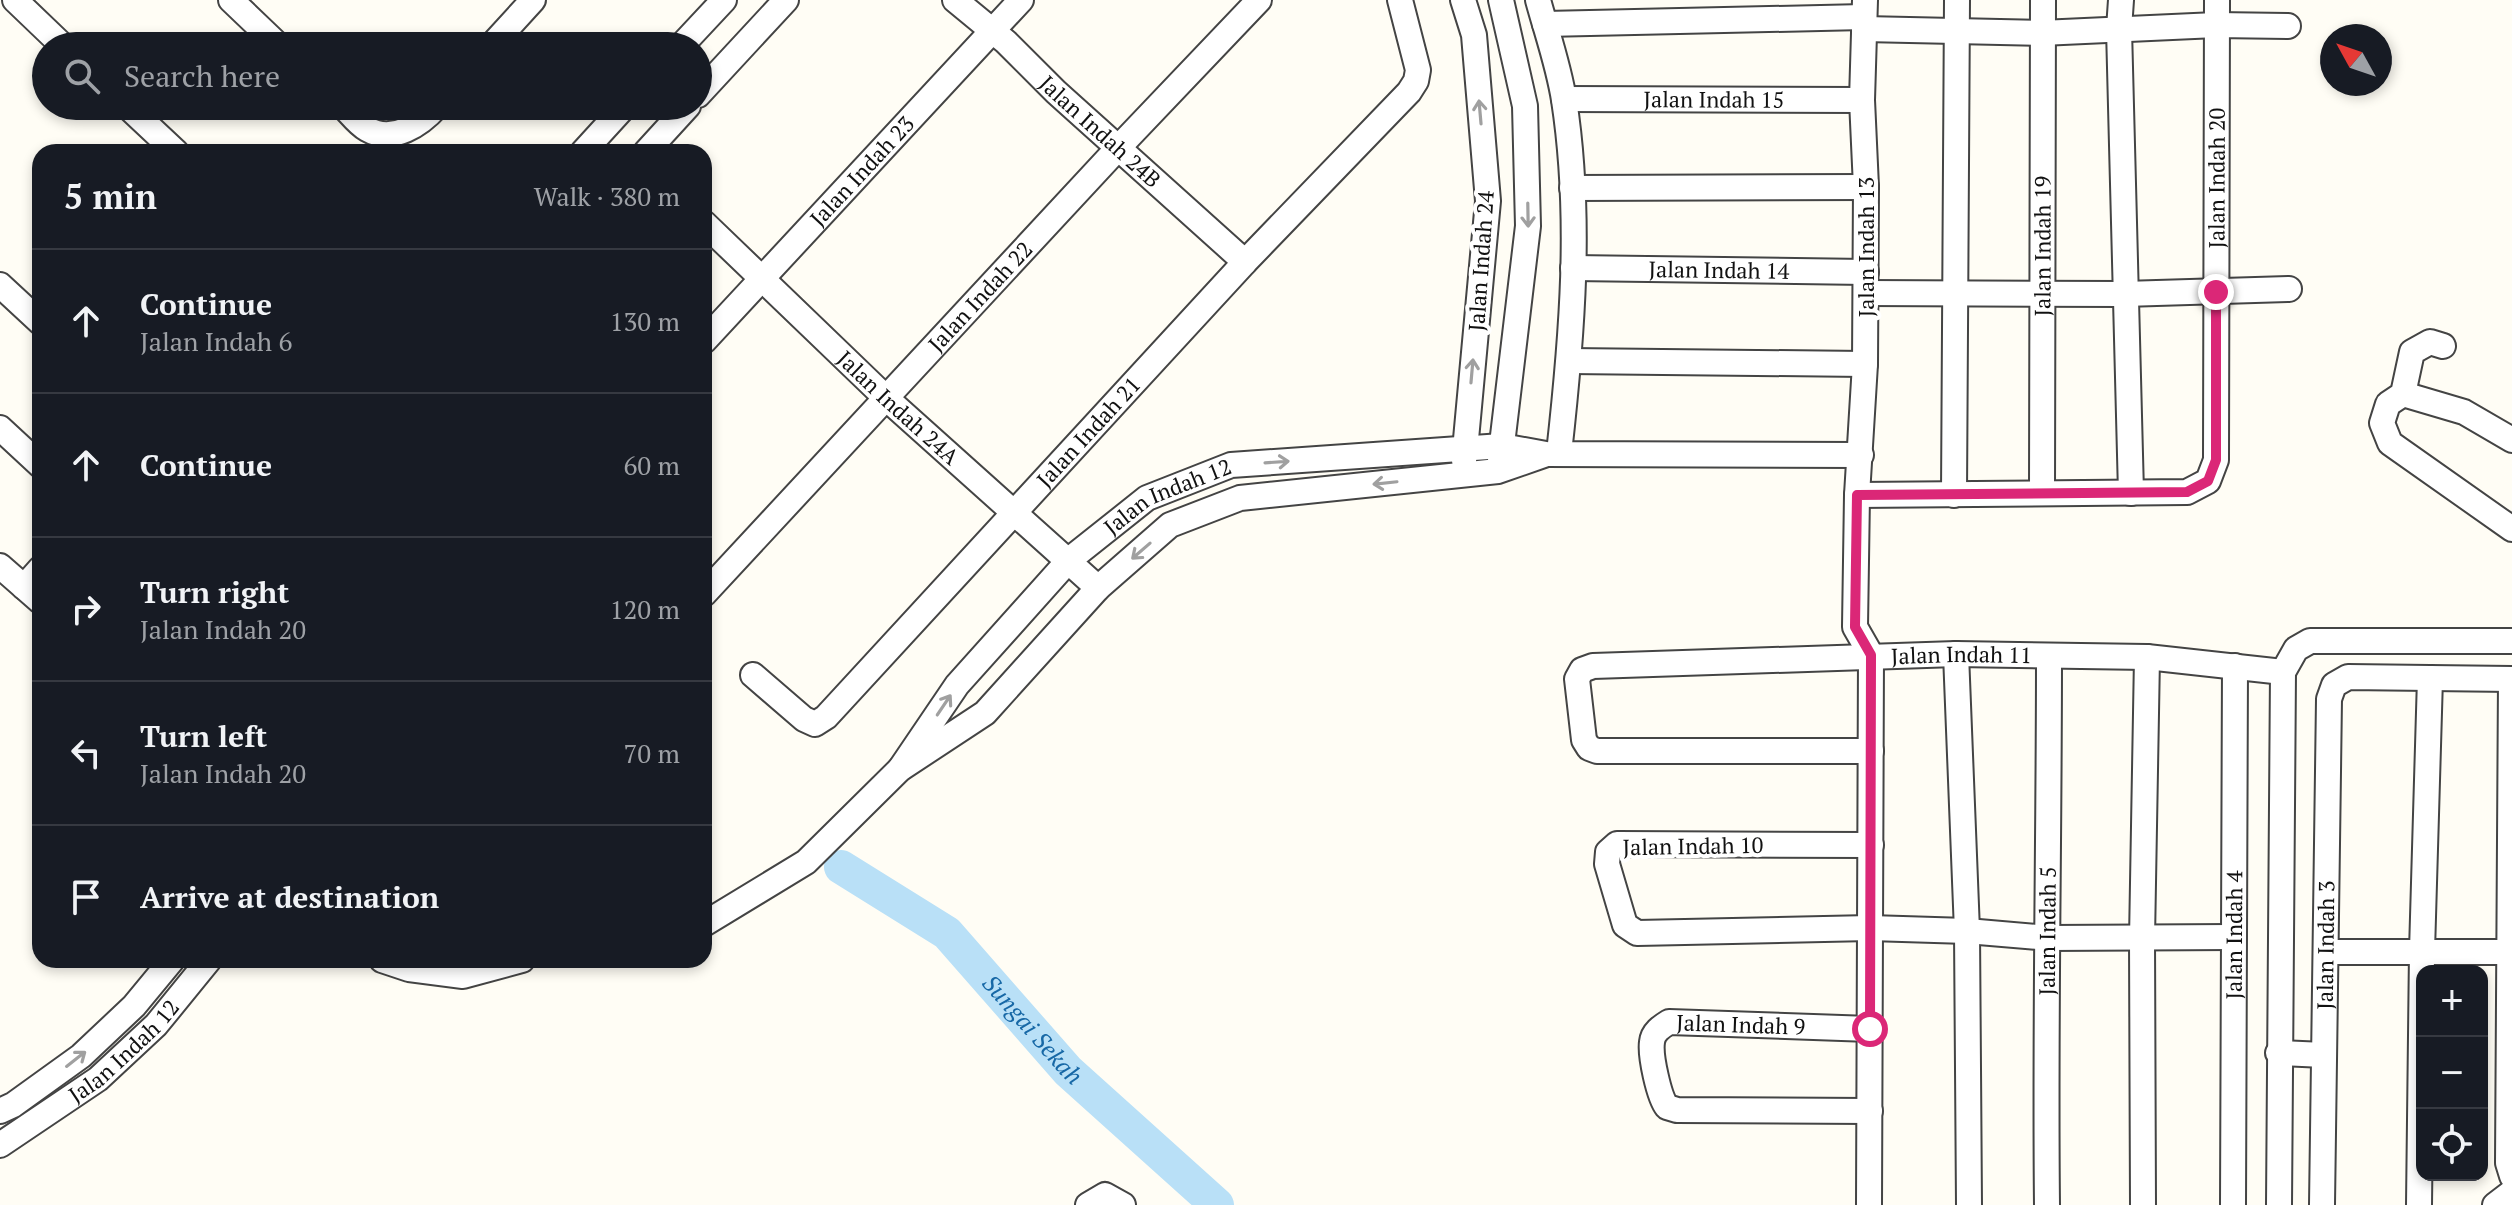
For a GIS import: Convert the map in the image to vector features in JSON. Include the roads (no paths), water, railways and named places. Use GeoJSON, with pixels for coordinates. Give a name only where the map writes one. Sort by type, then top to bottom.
{"type":"FeatureCollection","features":[{"type":"Feature","properties":{"kind":"street"},"geometry":{"type":"LineString","coordinates":[[15,0],[48,32]]}},
{"type":"Feature","properties":{"kind":"street"},"geometry":{"type":"LineString","coordinates":[[231,0],[264,32]]}},
{"type":"Feature","properties":{"kind":"street"},"geometry":{"type":"LineString","coordinates":[[504,32],[533,0]]}},
{"type":"Feature","properties":{"kind":"street"},"geometry":{"type":"LineString","coordinates":[[694,32],[724,0]]}},
{"type":"Feature","properties":{"kind":"street"},"geometry":{"type":"LineString","coordinates":[[712,80],[786,0]]}},
{"type":"Feature","properties":{"kind":"street","name":"Jalan Indah 24B"},"geometry":{"type":"LineString","coordinates":[[955,0],[993,31],[1245,262]]}},
{"type":"Feature","properties":{"kind":"street","name":"Jalan Indah 23"},"geometry":{"type":"LineString","coordinates":[[712,332],[1021,0]]}},
{"type":"Feature","properties":{"kind":"street","name":"Jalan Indah 22"},"geometry":{"type":"LineString","coordinates":[[712,585],[1259,0]]}},
{"type":"Feature","properties":{"kind":"street","name":"Jalan Indah 21"},"geometry":{"type":"LineString","coordinates":[[753,675],[804,719],[815,724],[826,717],[1245,262],[1409,92],[1418,70],[1400,0]]}},
{"type":"Feature","properties":{"kind":"street","name":"Jalan Indah 24"},"geometry":{"type":"LineString","coordinates":[[1463,0],[1474,35],[1488,201],[1463,475]]}},
{"type":"Feature","properties":{"kind":"street","name":"Jalan Indah 24"},"geometry":{"type":"LineString","coordinates":[[1498,471],[1528,226],[1525,106],[1501,0]]}},
{"type":"Feature","properties":{"kind":"street"},"geometry":{"type":"LineString","coordinates":[[1538,0],[1564,99],[1572,188],[1569,361],[1553,454]]}},
{"type":"Feature","properties":{"kind":"street"},"geometry":{"type":"LineString","coordinates":[[1954,495],[1957,0]]}},
{"type":"Feature","properties":{"kind":"street","name":"Jalan Indah 19"},"geometry":{"type":"LineString","coordinates":[[2042,492],[2043,0]]}},
{"type":"Feature","properties":{"kind":"street"},"geometry":{"type":"LineString","coordinates":[[2121,0],[2124,294],[2131,493]]}},
{"type":"Feature","properties":{"kind":"street","name":"Jalan Indah 20"},"geometry":{"type":"LineString","coordinates":[[1857,495],[2187,492],[2208,481],[2216,460],[2217,0]]}},
{"type":"Feature","properties":{"kind":"street"},"geometry":{"type":"LineString","coordinates":[[1545,24],[1864,15],[1957,30],[2041,33],[2216,25],[2288,26]]}},
{"type":"Feature","properties":{"kind":"street","name":"Jalan Indah 13"},"geometry":{"type":"LineString","coordinates":[[1864,15],[1865,364],[1857,495],[1855,627],[1871,655]]}},
{"type":"Feature","properties":{"kind":"street","name":"Jalan Indah 15"},"geometry":{"type":"LineString","coordinates":[[1564,99],[1862,100]]}},
{"type":"Feature","properties":{"kind":"street"},"geometry":{"type":"LineString","coordinates":[[142,120],[167,144]]}},
{"type":"Feature","properties":{"kind":"street"},"geometry":{"type":"LineString","coordinates":[[358,120],[368,130],[390,134],[411,129],[424,120]]}},
{"type":"Feature","properties":{"kind":"street"},"geometry":{"type":"LineString","coordinates":[[590,144],[612,120]]}},
{"type":"Feature","properties":{"kind":"street"},"geometry":{"type":"LineString","coordinates":[[653,144],[675,120]]}},
{"type":"Feature","properties":{"kind":"street"},"geometry":{"type":"LineString","coordinates":[[1572,188],[1866,187]]}},
{"type":"Feature","properties":{"kind":"street","name":"Jalan Indah 24A"},"geometry":{"type":"LineString","coordinates":[[712,231],[886,398],[1098,588]]}},
{"type":"Feature","properties":{"kind":"street","name":"Jalan Indah 14"},"geometry":{"type":"LineString","coordinates":[[1573,268],[1866,282],[1954,294],[2124,294],[2289,289]]}},
{"type":"Feature","properties":{"kind":"street"},"geometry":{"type":"LineString","coordinates":[[0,285],[32,315]]}},
{"type":"Feature","properties":{"kind":"street"},"geometry":{"type":"LineString","coordinates":[[2443,346],[2430,342],[2412,352],[2403,394],[2388,404],[2382,423],[2390,443],[2512,529]]}},
{"type":"Feature","properties":{"kind":"street"},"geometry":{"type":"LineString","coordinates":[[1569,361],[1865,364]]}},
{"type":"Feature","properties":{"kind":"street"},"geometry":{"type":"LineString","coordinates":[[2403,394],[2464,412],[2512,440]]}},
{"type":"Feature","properties":{"kind":"street"},"geometry":{"type":"LineString","coordinates":[[0,428],[32,458]]}},
{"type":"Feature","properties":{"kind":"street","name":"Jalan Indah 12"},"geometry":{"type":"LineString","coordinates":[[712,919],[806,862],[900,769],[957,685],[1069,560],[1147,498],[1231,465],[1465,448],[1502,446],[1553,454],[1861,455]]}},
{"type":"Feature","properties":{"kind":"street","name":"Jalan Indah 12"},"geometry":{"type":"LineString","coordinates":[[900,769],[985,713],[1098,588],[1170,525],[1240,498],[1498,471],[1553,454]]}},
{"type":"Feature","properties":{"kind":"street"},"geometry":{"type":"LineString","coordinates":[[0,566],[32,584]]}},
{"type":"Feature","properties":{"kind":"street"},"geometry":{"type":"LineString","coordinates":[[2279,1205],[2283,672],[2296,649],[2310,641],[2512,641]]}},
{"type":"Feature","properties":{"kind":"street"},"geometry":{"type":"LineString","coordinates":[[1956,654],[1967,931],[1969,1205]]}},
{"type":"Feature","properties":{"kind":"street","name":"Jalan Indah 11"},"geometry":{"type":"LineString","coordinates":[[1871,751],[1597,751],[1589,748],[1584,740],[1577,679],[1582,670],[1593,666],[1956,654],[2147,657],[2283,672]]}},
{"type":"Feature","properties":{"kind":"street"},"geometry":{"type":"LineString","coordinates":[[1869,1205],[1871,655]]}},
{"type":"Feature","properties":{"kind":"street","name":"Jalan Indah 5"},"geometry":{"type":"LineString","coordinates":[[2047,1205],[2049,656]]}},
{"type":"Feature","properties":{"kind":"street"},"geometry":{"type":"LineString","coordinates":[[2143,1205],[2142,939],[2147,657]]}},
{"type":"Feature","properties":{"kind":"street","name":"Jalan Indah 4"},"geometry":{"type":"LineString","coordinates":[[2233,1205],[2235,666]]}},
{"type":"Feature","properties":{"kind":"street","name":"Jalan Indah 3"},"geometry":{"type":"LineString","coordinates":[[2322,1205],[2329,699],[2334,685],[2348,677],[2430,678]]}},
{"type":"Feature","properties":{"kind":"street"},"geometry":{"type":"LineString","coordinates":[[2419,1205],[2430,678],[2511,679],[2508,1163],[2512,1176]]}},
{"type":"Feature","properties":{"kind":"street","name":"Jalan Indah 10"},"geometry":{"type":"LineString","coordinates":[[1870,928],[1637,933],[1625,925],[1607,864],[1608,852],[1617,844],[1871,845]]}},
{"type":"Feature","properties":{"kind":"street"},"geometry":{"type":"LineString","coordinates":[[1870,928],[1967,931],[2049,938],[2233,937]]}},
{"type":"Feature","properties":{"kind":"street"},"geometry":{"type":"LineString","coordinates":[[2326,952],[2510,952]]}},
{"type":"Feature","properties":{"kind":"street","name":"Jalan Indah 12"},"geometry":{"type":"LineString","coordinates":[[6,1108],[81,1056],[134,1006],[165,968]]}},
{"type":"Feature","properties":{"kind":"street","name":"Jalan Indah 12"},"geometry":{"type":"LineString","coordinates":[[0,1145],[98,1079],[145,1036],[202,968]]}},
{"type":"Feature","properties":{"kind":"street"},"geometry":{"type":"LineString","coordinates":[[406,968],[463,976],[492,968]]}},
{"type":"Feature","properties":{"kind":"street","name":"Jalan Indah 9"},"geometry":{"type":"LineString","coordinates":[[1870,1029],[1669,1022],[1657,1030],[1652,1041],[1661,1099],[1667,1107],[1677,1110],[1870,1111]]}},
{"type":"Feature","properties":{"kind":"street"},"geometry":{"type":"LineString","coordinates":[[2278,1053],[2324,1055]]}},
{"type":"Feature","properties":{"kind":"street"},"geometry":{"type":"LineString","coordinates":[[2495,1205],[2512,1192]]}},
{"type":"Feature","properties":{"kind":"street"},"geometry":{"type":"LineString","coordinates":[[1088,1205],[1105,1195],[1123,1205]]}},
{"type":"Feature","properties":{"kind":"waterway","name":"Sungai Sekah"},"geometry":{"type":"LineString","coordinates":[[841,867],[947,933],[1068,1071],[1217,1205]]}}]}
